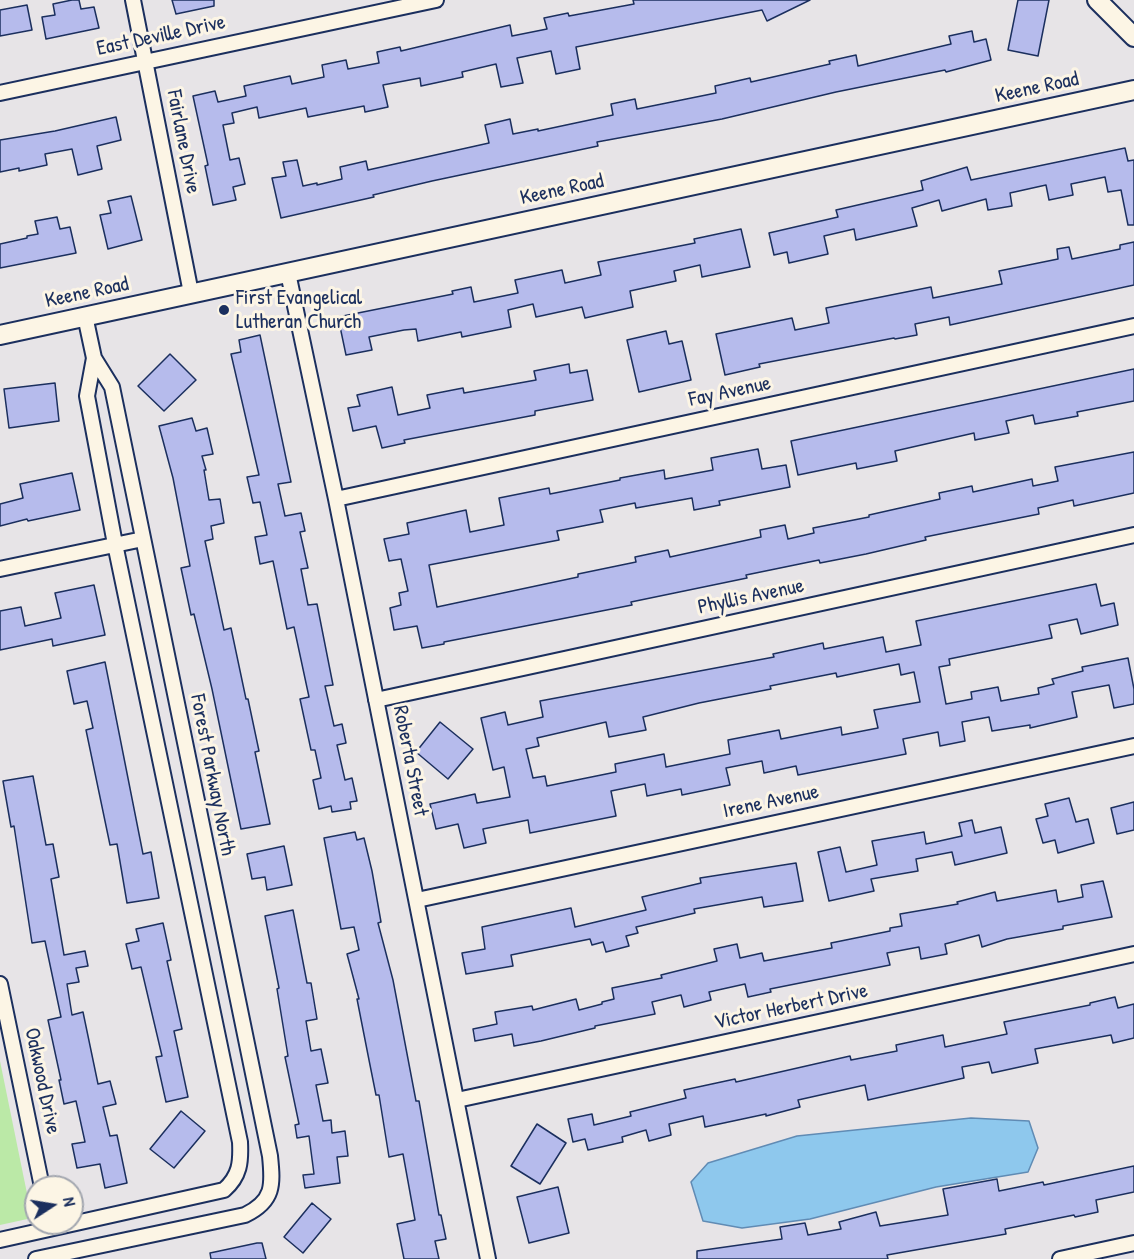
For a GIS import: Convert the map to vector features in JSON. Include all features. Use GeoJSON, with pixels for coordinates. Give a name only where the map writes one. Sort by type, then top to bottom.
{"type":"FeatureCollection","features":[{"type":"Feature","properties":{"kind":"main road"},"geometry":{"type":"LineString","coordinates":[[1097,0],[1134,37]]}},
{"type":"Feature","properties":{"kind":"main road","name":"Keene Road"},"geometry":{"type":"LineString","coordinates":[[0,335],[1134,90]]}},
{"type":"Feature","properties":{"kind":"street","name":"Fairlane Drive"},"geometry":{"type":"LineString","coordinates":[[133,0],[191,293]]}},
{"type":"Feature","properties":{"kind":"street","name":"East Deville Drive"},"geometry":{"type":"LineString","coordinates":[[0,93],[436,0]]}},
{"type":"Feature","properties":{"kind":"street","name":"Roberta Street"},"geometry":{"type":"LineString","coordinates":[[288,273],[336,499],[488,1259]]}},
{"type":"Feature","properties":{"kind":"street","name":"Forest Parkway North"},"geometry":{"type":"LineString","coordinates":[[56,1254],[245,1215],[257,1210],[263,1204],[269,1194],[272,1180],[270,1156],[236,1000],[112,387],[94,358],[85,316]]}},
{"type":"Feature","properties":{"kind":"street","name":"Fay Avenue"},"geometry":{"type":"LineString","coordinates":[[336,499],[1134,326]]}},
{"type":"Feature","properties":{"kind":"street","name":"Forest Parkway North"},"geometry":{"type":"LineString","coordinates":[[84,1219],[224,1190],[235,1180],[241,1158],[240,1142],[115,544],[87,396],[94,358]]}},
{"type":"Feature","properties":{"kind":"street","name":"Phyllis Avenue"},"geometry":{"type":"LineString","coordinates":[[376,700],[1134,535]]}},
{"type":"Feature","properties":{"kind":"street"},"geometry":{"type":"LineString","coordinates":[[0,569],[143,538]]}},
{"type":"Feature","properties":{"kind":"street","name":"Irene Avenue"},"geometry":{"type":"LineString","coordinates":[[417,900],[1134,746]]}},
{"type":"Feature","properties":{"kind":"street","name":"Victor Herbert Drive"},"geometry":{"type":"LineString","coordinates":[[457,1100],[1134,954]]}},
{"type":"Feature","properties":{"kind":"street","name":"Oakwood Drive"},"geometry":{"type":"LineString","coordinates":[[0,984],[40,1175]]}},
{"type":"Feature","properties":{"kind":"street"},"geometry":{"type":"LineString","coordinates":[[211,1005],[236,1000]]}},
{"type":"Feature","properties":{"kind":"street"},"geometry":{"type":"LineString","coordinates":[[0,1240],[24,1233]]}},
{"type":"Feature","properties":{"kind":"street"},"geometry":{"type":"LineString","coordinates":[[36,1259],[56,1254],[52,1235]]}},
{"type":"Feature","properties":{"kind":"street"},"geometry":{"type":"LineString","coordinates":[[1060,1259],[1134,1243]]}},
{"type":"Feature","properties":{"kind":"green space"},"geometry":{"type":"Polygon","coordinates":[[[0,1061],[24,1179],[24,1220],[0,1225],[0,1061]]]}},
{"type":"Feature","properties":{"kind":"water"},"geometry":{"type":"Polygon","coordinates":[[[971,1118],[1029,1121],[1038,1148],[1028,1172],[936,1187],[810,1219],[742,1228],[703,1221],[691,1182],[708,1163],[797,1136],[971,1118]]]}},
{"type":"Feature","properties":{"kind":"building"},"geometry":{"type":"Polygon","coordinates":[[[79,0],[81,9],[94,7],[99,28],[46,39],[42,17],[55,15],[53,4],[79,0]]]}},
{"type":"Feature","properties":{"kind":"building"},"geometry":{"type":"Polygon","coordinates":[[[172,0],[214,0],[214,6],[176,14],[172,0]]]}},
{"type":"Feature","properties":{"kind":"building"},"geometry":{"type":"Polygon","coordinates":[[[633,0],[810,0],[767,21],[762,10],[576,47],[580,69],[556,74],[551,51],[517,58],[523,83],[501,87],[496,64],[462,72],[463,77],[421,86],[420,78],[383,85],[388,107],[365,112],[364,106],[308,117],[306,108],[259,118],[257,107],[232,113],[234,123],[223,125],[230,160],[239,158],[245,184],[233,187],[236,200],[213,205],[205,166],[208,165],[193,96],[215,91],[218,102],[246,96],[244,86],[290,76],[292,84],[324,77],[322,65],[346,60],[348,69],[379,63],[377,52],[400,47],[401,51],[510,25],[512,36],[547,29],[544,18],[568,13],[569,16],[634,4],[633,0]]]}},
{"type":"Feature","properties":{"kind":"building"},"geometry":{"type":"Polygon","coordinates":[[[1018,0],[1049,0],[1038,56],[1008,50],[1018,0]]]}},
{"type":"Feature","properties":{"kind":"building"},"geometry":{"type":"Polygon","coordinates":[[[27,5],[32,30],[0,36],[0,10],[27,5]]]}},
{"type":"Feature","properties":{"kind":"building"},"geometry":{"type":"Polygon","coordinates":[[[972,31],[974,42],[986,39],[991,60],[946,72],[945,70],[836,92],[722,119],[597,142],[598,146],[432,181],[281,218],[272,178],[286,176],[283,162],[297,160],[303,186],[317,183],[317,185],[342,179],[340,167],[366,161],[368,170],[489,143],[485,125],[510,119],[513,134],[538,129],[538,131],[613,115],[611,104],[635,99],[637,109],[716,93],[715,86],[750,78],[751,82],[830,64],[829,61],[856,55],[858,66],[951,44],[949,36],[972,31]]]}},
{"type":"Feature","properties":{"kind":"building"},"geometry":{"type":"Polygon","coordinates":[[[116,117],[121,140],[97,146],[102,169],[78,175],[72,149],[45,154],[47,165],[19,171],[19,168],[0,172],[0,140],[55,131],[116,117]]]}},
{"type":"Feature","properties":{"kind":"building"},"geometry":{"type":"Polygon","coordinates":[[[1125,148],[1128,161],[1134,160],[1134,225],[1128,225],[1121,190],[1108,192],[1105,177],[1071,184],[1073,195],[1049,200],[1046,185],[1010,193],[1012,206],[988,210],[986,199],[942,211],[939,200],[912,208],[917,226],[856,240],[854,229],[824,236],[828,254],[789,263],[787,252],[774,255],[769,233],[838,217],[836,210],[923,190],[921,181],[967,167],[971,180],[1125,148]]]}},
{"type":"Feature","properties":{"kind":"building"},"geometry":{"type":"Polygon","coordinates":[[[131,196],[142,240],[108,249],[100,215],[111,213],[108,201],[131,196]]]}},
{"type":"Feature","properties":{"kind":"building"},"geometry":{"type":"Polygon","coordinates":[[[57,217],[60,229],[70,227],[76,253],[0,268],[0,244],[38,234],[35,221],[57,217]]]}},
{"type":"Feature","properties":{"kind":"building"},"geometry":{"type":"Polygon","coordinates":[[[741,229],[750,267],[702,277],[700,265],[674,271],[676,281],[630,291],[633,307],[585,318],[582,307],[536,317],[533,304],[508,310],[511,327],[462,337],[461,332],[418,341],[416,329],[404,330],[369,337],[372,350],[346,355],[338,317],[453,294],[452,291],[471,287],[474,302],[518,293],[515,280],[562,270],[565,283],[601,275],[598,262],[695,243],[694,239],[741,229]]]}},
{"type":"Feature","properties":{"kind":"building"},"geometry":{"type":"Polygon","coordinates":[[[1134,242],[1134,285],[950,325],[949,317],[915,324],[917,335],[759,364],[760,367],[725,375],[716,334],[792,318],[795,330],[829,323],[826,308],[931,287],[933,298],[1002,284],[999,271],[1058,259],[1057,249],[1069,247],[1072,259],[1120,249],[1120,245],[1134,242]]]}},
{"type":"Feature","properties":{"kind":"building"},"geometry":{"type":"Polygon","coordinates":[[[666,331],[669,344],[682,341],[691,380],[639,392],[627,340],[666,331]]]}},
{"type":"Feature","properties":{"kind":"building"},"geometry":{"type":"Polygon","coordinates":[[[260,335],[291,482],[278,484],[285,516],[301,513],[305,531],[300,532],[308,568],[301,569],[308,605],[317,604],[333,685],[325,686],[334,726],[342,724],[346,743],[337,745],[345,780],[352,778],[357,801],[350,802],[351,809],[332,812],[331,806],[319,809],[313,780],[321,778],[315,750],[311,750],[300,699],[309,697],[294,627],[287,629],[273,561],[260,564],[255,537],[267,535],[260,502],[253,503],[247,477],[259,475],[231,354],[241,352],[239,340],[260,335]]]}},
{"type":"Feature","properties":{"kind":"building"},"geometry":{"type":"Polygon","coordinates":[[[170,354],[196,380],[164,411],[138,386],[170,354]]]}},
{"type":"Feature","properties":{"kind":"building"},"geometry":{"type":"Polygon","coordinates":[[[569,364],[570,373],[587,370],[593,400],[535,411],[535,415],[404,440],[405,443],[382,448],[376,426],[353,431],[348,408],[360,406],[357,395],[392,387],[398,415],[430,408],[427,395],[463,388],[464,393],[536,380],[534,371],[569,364]]]}},
{"type":"Feature","properties":{"kind":"building"},"geometry":{"type":"Polygon","coordinates":[[[1134,369],[1134,401],[1077,412],[1078,416],[1035,424],[1033,415],[1006,421],[1009,433],[975,440],[974,433],[895,451],[897,461],[857,469],[856,463],[798,475],[791,441],[1134,369]]]}},
{"type":"Feature","properties":{"kind":"building"},"geometry":{"type":"Polygon","coordinates":[[[55,383],[59,421],[9,428],[4,389],[55,383]]]}},
{"type":"Feature","properties":{"kind":"building"},"geometry":{"type":"Polygon","coordinates":[[[192,418],[196,431],[207,428],[213,454],[202,456],[206,470],[204,470],[209,500],[220,499],[224,523],[211,526],[213,539],[205,541],[224,630],[231,628],[246,699],[248,699],[259,751],[255,752],[270,824],[241,829],[212,689],[194,614],[191,615],[181,568],[190,566],[173,478],[159,426],[192,418]]]}},
{"type":"Feature","properties":{"kind":"building"},"geometry":{"type":"Polygon","coordinates":[[[758,449],[762,469],[786,465],[790,487],[719,501],[720,505],[694,510],[692,498],[636,508],[635,503],[600,510],[603,522],[557,531],[559,540],[429,565],[437,607],[578,577],[578,574],[636,562],[635,557],[668,550],[670,557],[761,537],[760,530],[785,525],[788,539],[814,533],[813,528],[940,499],[939,493],[972,486],[973,492],[1032,479],[1033,486],[1058,481],[1055,467],[1134,452],[1134,493],[1074,506],[1073,500],[1038,508],[1039,514],[925,537],[926,540],[866,554],[820,563],[819,560],[746,575],[747,578],[631,602],[632,605],[444,642],[444,644],[422,648],[417,626],[394,630],[390,608],[401,605],[399,593],[408,591],[401,559],[389,561],[384,539],[409,534],[407,523],[466,510],[470,532],[504,525],[499,498],[549,488],[550,494],[664,470],[665,479],[713,470],[711,458],[758,449]]]}},
{"type":"Feature","properties":{"kind":"building"},"geometry":{"type":"Polygon","coordinates":[[[72,473],[80,510],[0,526],[0,504],[23,498],[20,484],[72,473]]]}},
{"type":"Feature","properties":{"kind":"building"},"geometry":{"type":"Polygon","coordinates":[[[1096,584],[1101,606],[1114,603],[1118,625],[1081,634],[1077,619],[1049,625],[1052,638],[949,659],[950,665],[939,667],[946,704],[972,699],[971,692],[998,687],[1001,701],[1039,694],[1038,688],[1054,684],[1052,679],[1083,671],[1082,667],[1128,658],[1134,689],[1134,704],[1114,708],[1109,685],[1072,692],[1077,717],[1030,728],[1030,725],[992,731],[989,717],[962,722],[965,741],[940,746],[938,732],[903,739],[906,754],[798,775],[796,766],[764,773],[762,761],[726,768],[730,785],[682,795],[681,789],[647,796],[645,784],[611,791],[616,816],[530,833],[528,820],[483,829],[486,843],[464,848],[458,824],[436,829],[430,804],[475,794],[477,803],[510,797],[504,767],[493,770],[481,718],[505,712],[508,725],[543,717],[540,701],[774,657],[773,654],[823,643],[824,649],[883,637],[886,652],[921,645],[916,621],[1096,584]],[[899,664],[837,677],[836,673],[770,686],[771,689],[643,717],[646,730],[609,737],[606,722],[537,738],[539,746],[526,749],[533,778],[545,776],[547,786],[616,772],[615,764],[664,754],[666,767],[730,754],[728,740],[779,730],[781,739],[841,727],[842,735],[878,728],[874,710],[920,702],[914,672],[901,675],[899,664]]]}},
{"type":"Feature","properties":{"kind":"building"},"geometry":{"type":"Polygon","coordinates":[[[94,585],[105,635],[53,646],[52,639],[0,650],[0,611],[21,607],[25,626],[61,618],[55,593],[94,585]]]}},
{"type":"Feature","properties":{"kind":"building"},"geometry":{"type":"Polygon","coordinates":[[[105,662],[143,854],[151,852],[159,898],[127,903],[117,844],[110,845],[86,730],[93,728],[87,701],[74,704],[67,671],[105,662]]]}},
{"type":"Feature","properties":{"kind":"building"},"geometry":{"type":"Polygon","coordinates":[[[440,722],[473,749],[448,779],[416,752],[440,722]]]}},
{"type":"Feature","properties":{"kind":"building"},"geometry":{"type":"Polygon","coordinates":[[[33,776],[46,845],[53,844],[59,877],[51,879],[64,955],[85,951],[88,966],[76,968],[79,982],[67,984],[72,1015],[83,1012],[98,1084],[110,1081],[116,1104],[103,1107],[110,1136],[117,1135],[127,1183],[105,1188],[100,1164],[77,1168],[72,1144],[85,1142],[76,1101],[64,1104],[48,1020],[61,1017],[45,941],[32,943],[14,826],[11,827],[3,781],[33,776]]]}},
{"type":"Feature","properties":{"kind":"building"},"geometry":{"type":"Polygon","coordinates":[[[1069,798],[1076,822],[1088,819],[1094,843],[1058,853],[1055,840],[1043,843],[1036,819],[1048,816],[1045,804],[1069,798]]]}},
{"type":"Feature","properties":{"kind":"building"},"geometry":{"type":"Polygon","coordinates":[[[1134,802],[1134,830],[1117,834],[1111,808],[1134,802]]]}},
{"type":"Feature","properties":{"kind":"building"},"geometry":{"type":"Polygon","coordinates":[[[972,820],[975,833],[1001,827],[1007,853],[955,865],[952,852],[916,859],[918,871],[871,879],[874,891],[829,901],[818,852],[840,847],[846,872],[877,865],[872,841],[924,832],[926,844],[962,836],[959,823],[972,820]]]}},
{"type":"Feature","properties":{"kind":"building"},"geometry":{"type":"Polygon","coordinates":[[[355,832],[357,840],[364,838],[372,871],[381,922],[378,923],[393,980],[416,1101],[419,1101],[439,1215],[441,1215],[446,1239],[435,1241],[439,1259],[404,1259],[397,1224],[415,1220],[403,1154],[389,1157],[379,1095],[376,1095],[357,999],[359,999],[347,954],[359,950],[354,927],[341,929],[324,838],[355,832]]]}},
{"type":"Feature","properties":{"kind":"building"},"geometry":{"type":"Polygon","coordinates":[[[284,846],[292,885],[267,890],[265,877],[252,879],[247,854],[284,846]]]}},
{"type":"Feature","properties":{"kind":"building"},"geometry":{"type":"Polygon","coordinates":[[[796,863],[803,901],[764,907],[762,897],[694,909],[695,913],[636,927],[638,933],[626,936],[629,946],[606,952],[603,942],[592,945],[590,939],[511,955],[513,966],[466,974],[462,953],[485,949],[482,927],[571,908],[575,927],[646,910],[642,897],[701,883],[700,878],[796,863]]]}},
{"type":"Feature","properties":{"kind":"building"},"geometry":{"type":"Polygon","coordinates":[[[1103,881],[1112,917],[1063,926],[1063,929],[1007,939],[982,947],[979,935],[945,944],[947,954],[921,959],[919,947],[887,953],[890,965],[770,989],[771,992],[748,997],[745,984],[709,992],[711,1000],[684,1007],[681,995],[652,1002],[655,1014],[595,1026],[595,1028],[541,1041],[514,1046],[512,1034],[475,1041],[473,1029],[497,1024],[495,1012],[532,1006],[533,1010],[576,999],[579,1010],[602,1004],[602,1002],[614,999],[612,988],[662,978],[661,975],[717,961],[714,949],[737,944],[740,958],[762,953],[764,961],[832,948],[831,943],[890,931],[890,928],[902,926],[900,914],[958,904],[957,902],[995,892],[997,901],[1056,890],[1058,902],[1083,897],[1081,885],[1103,881]]]}},
{"type":"Feature","properties":{"kind":"building"},"geometry":{"type":"Polygon","coordinates":[[[293,910],[307,983],[311,983],[317,1019],[306,1021],[311,1051],[321,1049],[328,1083],[316,1085],[323,1121],[331,1120],[332,1133],[345,1131],[348,1156],[337,1157],[340,1183],[305,1188],[303,1175],[314,1174],[309,1136],[297,1138],[295,1125],[299,1124],[285,1057],[288,1056],[277,989],[279,988],[265,916],[293,910]]]}},
{"type":"Feature","properties":{"kind":"building"},"geometry":{"type":"Polygon","coordinates":[[[163,923],[171,960],[167,961],[182,1029],[174,1031],[188,1097],[166,1102],[156,1057],[162,1056],[141,967],[132,969],[126,944],[139,941],[136,929],[163,923]]]}},
{"type":"Feature","properties":{"kind":"building"},"geometry":{"type":"Polygon","coordinates":[[[1115,997],[1118,1008],[1134,1004],[1134,1038],[1113,1043],[1111,1035],[1035,1049],[1038,1063],[992,1073],[989,1062],[962,1067],[964,1078],[868,1100],[865,1085],[798,1100],[800,1107],[766,1116],[766,1114],[705,1127],[703,1116],[669,1124],[671,1135],[649,1141],[646,1130],[622,1137],[623,1142],[588,1150],[585,1139],[573,1142],[568,1119],[592,1114],[594,1125],[631,1116],[630,1112],[686,1098],[684,1090],[735,1079],[736,1082],[850,1056],[851,1060],[897,1051],[896,1045],[943,1035],[945,1047],[1007,1034],[1004,1022],[1090,1005],[1090,1003],[1115,997]]]}},
{"type":"Feature","properties":{"kind":"building"},"geometry":{"type":"Polygon","coordinates":[[[181,1111],[205,1131],[174,1168],[150,1149],[181,1111]]]}},
{"type":"Feature","properties":{"kind":"building"},"geometry":{"type":"Polygon","coordinates":[[[537,1124],[566,1143],[540,1184],[511,1166],[537,1124]]]}},
{"type":"Feature","properties":{"kind":"building"},"geometry":{"type":"Polygon","coordinates":[[[1134,1166],[1134,1192],[1096,1200],[1098,1212],[1005,1229],[1006,1234],[887,1255],[888,1259],[697,1259],[697,1251],[782,1239],[780,1227],[805,1223],[808,1235],[841,1229],[839,1222],[876,1212],[880,1226],[948,1215],[943,1189],[997,1179],[999,1191],[1043,1182],[1044,1185],[1134,1166]]]}},
{"type":"Feature","properties":{"kind":"building"},"geometry":{"type":"Polygon","coordinates":[[[558,1187],[569,1233],[529,1243],[517,1197],[558,1187]]]}},
{"type":"Feature","properties":{"kind":"building"},"geometry":{"type":"Polygon","coordinates":[[[312,1203],[331,1219],[303,1253],[284,1237],[312,1203]]]}},
{"type":"Feature","properties":{"kind":"building"},"geometry":{"type":"Polygon","coordinates":[[[262,1243],[266,1259],[211,1259],[210,1253],[262,1243]]]}},
{"type":"Feature","properties":{"kind":"place","name":"First Evangelical Lutheran Church"},"geometry":{"type":"Point","coordinates":[224,310]}}]}
